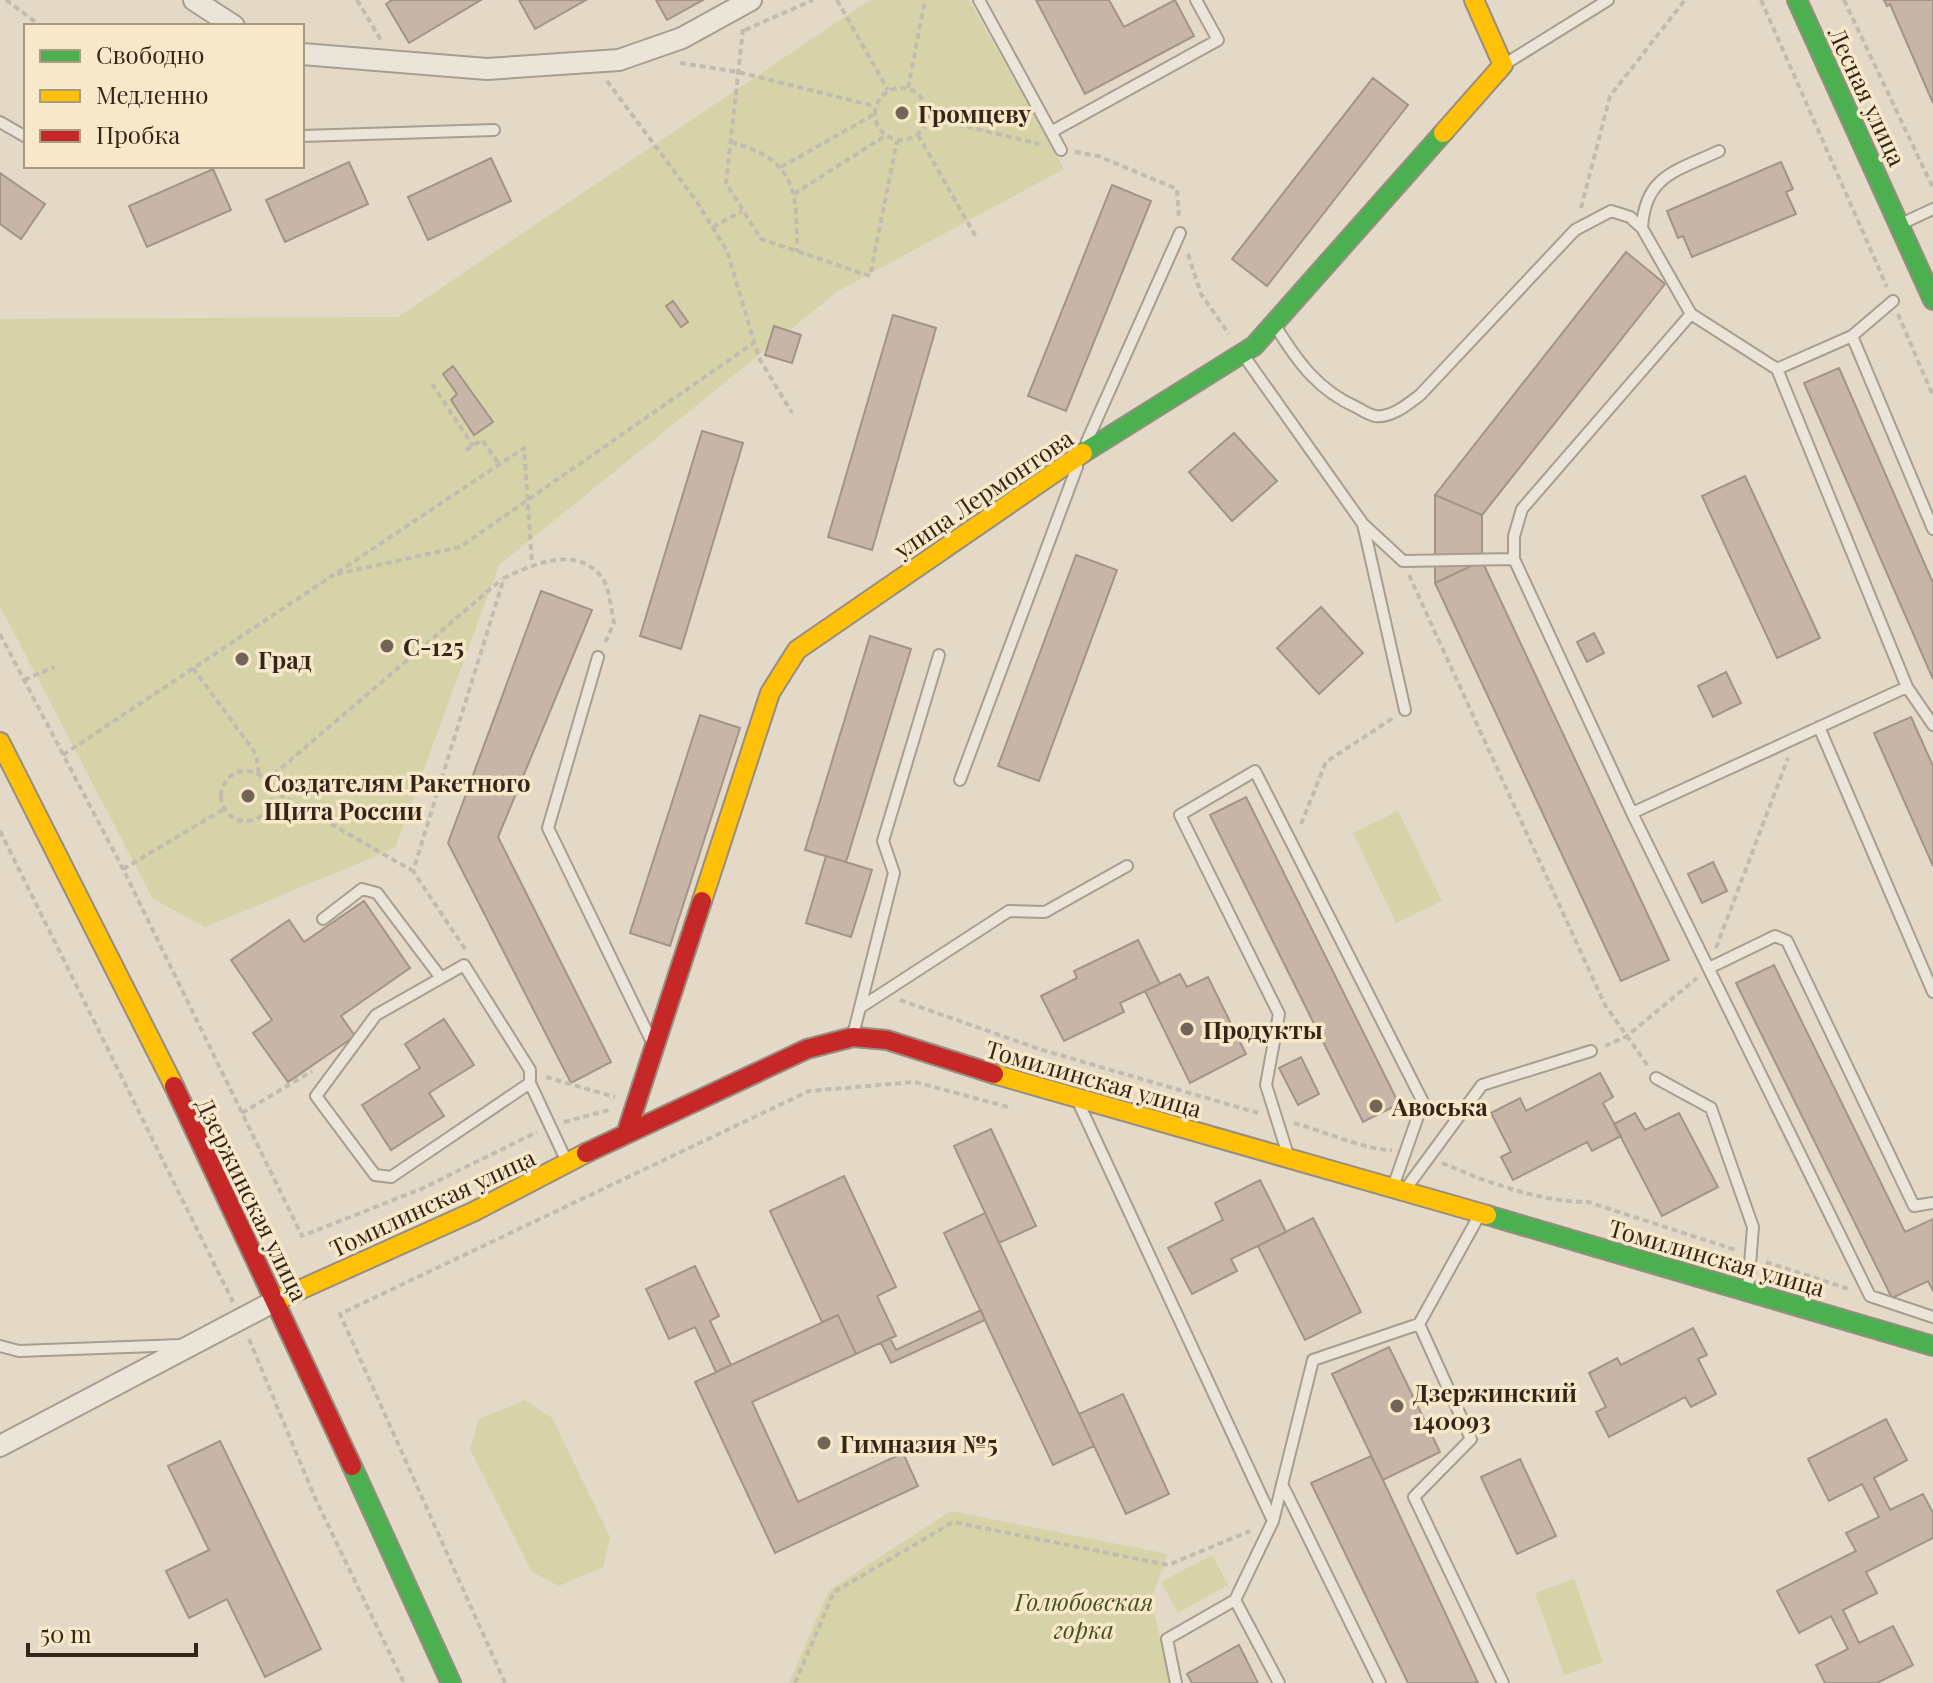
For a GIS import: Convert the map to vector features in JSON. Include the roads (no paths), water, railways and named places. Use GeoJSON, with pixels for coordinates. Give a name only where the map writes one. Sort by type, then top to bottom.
{"type":"FeatureCollection","features":[{"type":"Feature","properties":{"kind":"street"},"geometry":{"type":"LineString","coordinates":[[194,0],[231,24]]}},
{"type":"Feature","properties":{"kind":"street"},"geometry":{"type":"LineString","coordinates":[[1474,0],[1503,65]]}},
{"type":"Feature","properties":{"kind":"street","name":"Лесная улица"},"geometry":{"type":"LineString","coordinates":[[1797,0],[1933,300]]}},
{"type":"Feature","properties":{"kind":"street"},"geometry":{"type":"LineString","coordinates":[[304,54],[487,69],[619,60],[682,38],[747,2]]}},
{"type":"Feature","properties":{"kind":"street","name":"улица Лермонтова"},"geometry":{"type":"LineString","coordinates":[[627,1131],[770,693],[797,650],[1082,454],[1242,353],[1503,65]]}},
{"type":"Feature","properties":{"kind":"street","name":"Дзержинская улица"},"geometry":{"type":"LineString","coordinates":[[0,742],[62,858],[275,1301],[451,1683]]}},
{"type":"Feature","properties":{"kind":"street","name":"Томилинская улица"},"geometry":{"type":"LineString","coordinates":[[275,1301],[473,1212],[627,1131],[807,1049],[853,1037],[887,1040],[1077,1099],[1481,1213],[1933,1346]]}},
{"type":"Feature","properties":{"kind":"street"},"geometry":{"type":"LineString","coordinates":[[0,1446],[275,1301]]}},
{"type":"Feature","properties":{"kind":"lane"},"geometry":{"type":"LineString","coordinates":[[979,0],[1061,150]]}},
{"type":"Feature","properties":{"kind":"lane"},"geometry":{"type":"LineString","coordinates":[[1051,132],[1218,40],[1196,0]]}},
{"type":"Feature","properties":{"kind":"lane"},"geometry":{"type":"LineString","coordinates":[[1503,65],[1608,0]]}},
{"type":"Feature","properties":{"kind":"lane"},"geometry":{"type":"LineString","coordinates":[[0,122],[24,136]]}},
{"type":"Feature","properties":{"kind":"lane"},"geometry":{"type":"LineString","coordinates":[[304,136],[494,130]]}},
{"type":"Feature","properties":{"kind":"lane"},"geometry":{"type":"LineString","coordinates":[[1642,228],[1648,192],[1663,178],[1719,151]]}},
{"type":"Feature","properties":{"kind":"lane"},"geometry":{"type":"LineString","coordinates":[[1901,224],[1933,209]]}},
{"type":"Feature","properties":{"kind":"lane"},"geometry":{"type":"LineString","coordinates":[[1273,322],[1300,366],[1340,401],[1375,416],[1396,412],[1420,395],[1575,230],[1611,211],[1630,217],[1642,228],[1691,314],[1777,369],[1907,687],[1933,725]]}},
{"type":"Feature","properties":{"kind":"lane"},"geometry":{"type":"LineString","coordinates":[[960,780],[1082,454],[1180,233]]}},
{"type":"Feature","properties":{"kind":"lane"},"geometry":{"type":"LineString","coordinates":[[1777,369],[1852,336],[1893,301]]}},
{"type":"Feature","properties":{"kind":"lane"},"geometry":{"type":"LineString","coordinates":[[1691,314],[1522,509],[1514,536],[1514,559],[1632,813],[1870,1296],[1933,1317]]}},
{"type":"Feature","properties":{"kind":"lane"},"geometry":{"type":"LineString","coordinates":[[1852,336],[1933,529]]}},
{"type":"Feature","properties":{"kind":"lane"},"geometry":{"type":"LineString","coordinates":[[1242,353],[1363,524],[1403,561],[1514,559]]}},
{"type":"Feature","properties":{"kind":"lane"},"geometry":{"type":"LineString","coordinates":[[1363,524],[1405,710]]}},
{"type":"Feature","properties":{"kind":"lane"},"geometry":{"type":"LineString","coordinates":[[853,1037],[894,873],[883,841],[939,655]]}},
{"type":"Feature","properties":{"kind":"lane"},"geometry":{"type":"LineString","coordinates":[[598,657],[548,828],[655,1047]]}},
{"type":"Feature","properties":{"kind":"lane"},"geometry":{"type":"LineString","coordinates":[[1632,813],[1907,687]]}},
{"type":"Feature","properties":{"kind":"lane"},"geometry":{"type":"LineString","coordinates":[[1819,727],[1933,992]]}},
{"type":"Feature","properties":{"kind":"lane"},"geometry":{"type":"LineString","coordinates":[[1289,1158],[1266,1085],[1279,1014],[1180,815],[1255,771],[1423,1102],[1405,1150],[1398,1190]]}},
{"type":"Feature","properties":{"kind":"lane"},"geometry":{"type":"LineString","coordinates":[[861,1007],[1009,911],[1045,912],[1127,866]]}},
{"type":"Feature","properties":{"kind":"lane"},"geometry":{"type":"LineString","coordinates":[[323,919],[362,889],[377,893],[441,978]]}},
{"type":"Feature","properties":{"kind":"lane"},"geometry":{"type":"LineString","coordinates":[[1709,968],[1775,936],[1787,941],[1914,1206],[1933,1203]]}},
{"type":"Feature","properties":{"kind":"lane"},"geometry":{"type":"LineString","coordinates":[[530,1083],[391,1177],[375,1175],[316,1096],[376,1015],[464,965],[530,1070],[530,1083],[568,1163]]}},
{"type":"Feature","properties":{"kind":"lane"},"geometry":{"type":"LineString","coordinates":[[1398,1190],[1429,1157],[1482,1085],[1591,1051]]}},
{"type":"Feature","properties":{"kind":"lane"},"geometry":{"type":"LineString","coordinates":[[1656,1078],[1711,1108],[1753,1227],[1747,1291]]}},
{"type":"Feature","properties":{"kind":"lane"},"geometry":{"type":"LineString","coordinates":[[1077,1099],[1273,1521]]}},
{"type":"Feature","properties":{"kind":"lane"},"geometry":{"type":"LineString","coordinates":[[1176,1683],[1167,1639],[1235,1600],[1273,1521],[1313,1360],[1419,1324],[1481,1213]]}},
{"type":"Feature","properties":{"kind":"lane"},"geometry":{"type":"LineString","coordinates":[[1419,1324],[1471,1439],[1414,1497],[1503,1683]]}},
{"type":"Feature","properties":{"kind":"lane"},"geometry":{"type":"LineString","coordinates":[[0,1346],[19,1351],[189,1345]]}},
{"type":"Feature","properties":{"kind":"lane"},"geometry":{"type":"LineString","coordinates":[[1282,1484],[1380,1683]]}},
{"type":"Feature","properties":{"kind":"lane"},"geometry":{"type":"LineString","coordinates":[[1235,1600],[1279,1683]]}},
{"type":"Feature","properties":{"kind":"place","name":"Громцеву"},"geometry":{"type":"Point","coordinates":[902,113]}},
{"type":"Feature","properties":{"kind":"place","name":"С-125"},"geometry":{"type":"Point","coordinates":[387,646]}},
{"type":"Feature","properties":{"kind":"place","name":"Град"},"geometry":{"type":"Point","coordinates":[242,659]}},
{"type":"Feature","properties":{"kind":"place","name":"Создателям Ракетного Щита России"},"geometry":{"type":"Point","coordinates":[248,796]}},
{"type":"Feature","properties":{"kind":"place","name":"Продукты"},"geometry":{"type":"Point","coordinates":[1187,1029]}},
{"type":"Feature","properties":{"kind":"place","name":"Авоська"},"geometry":{"type":"Point","coordinates":[1376,1106]}},
{"type":"Feature","properties":{"kind":"place","name":"Дзержинский 140093"},"geometry":{"type":"Point","coordinates":[1397,1406]}},
{"type":"Feature","properties":{"kind":"place","name":"Гимназия №5"},"geometry":{"type":"Point","coordinates":[824,1443]}},
{"type":"Feature","properties":{"kind":"park label","name":"Голюбовская горка"},"geometry":{"type":"Point","coordinates":[1084,1615]}}]}
